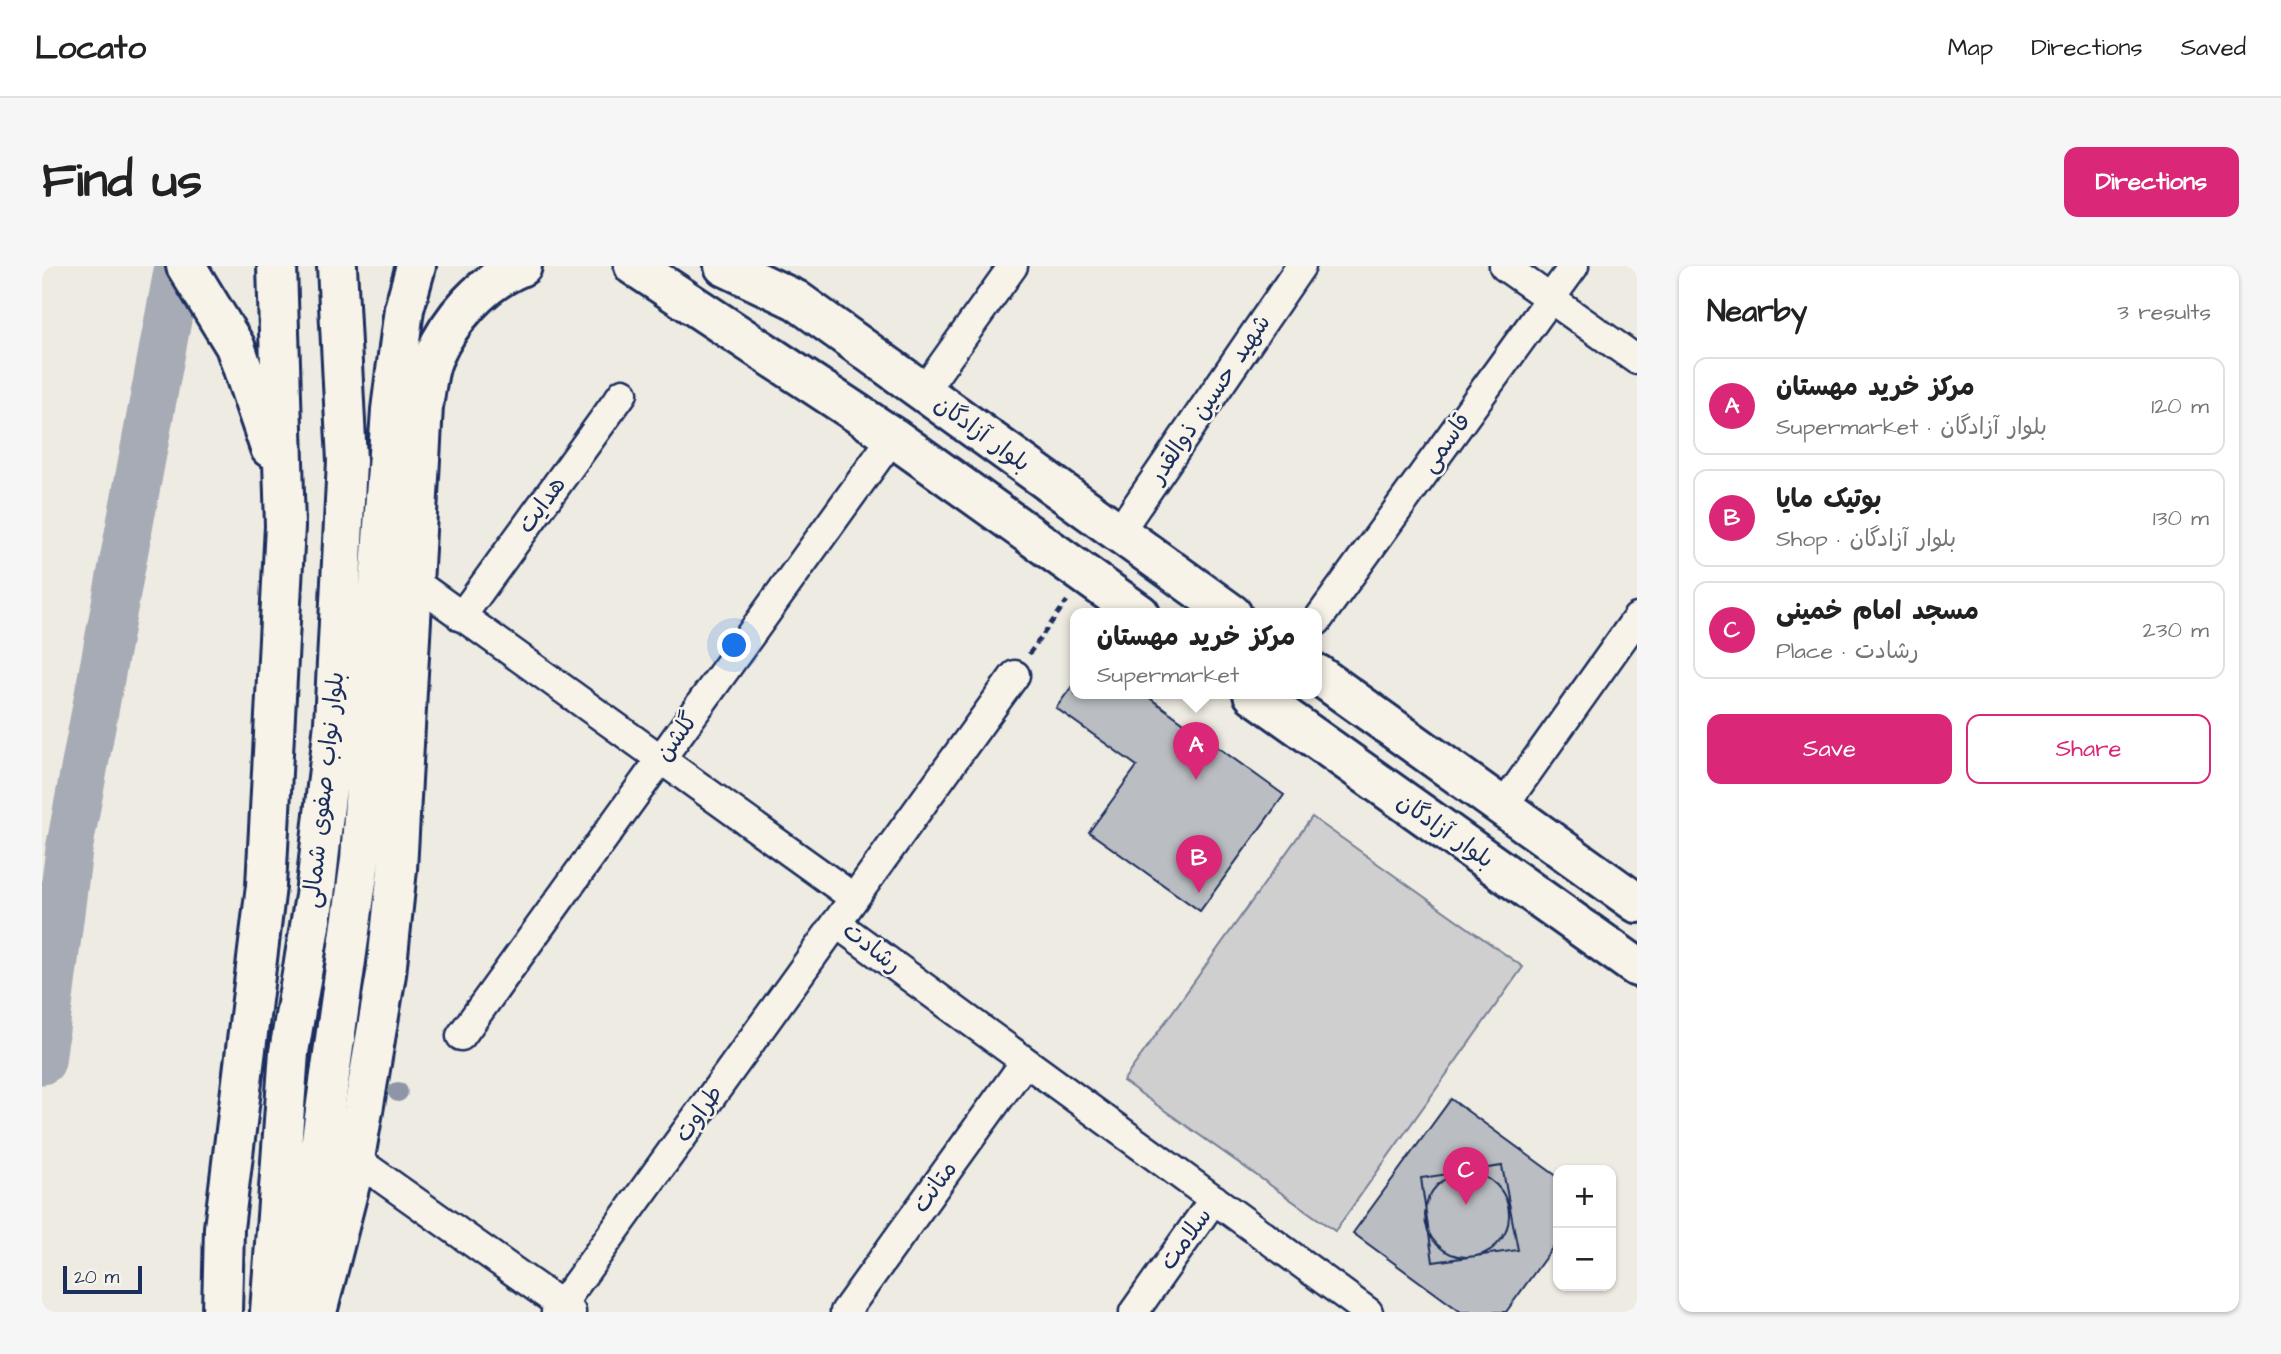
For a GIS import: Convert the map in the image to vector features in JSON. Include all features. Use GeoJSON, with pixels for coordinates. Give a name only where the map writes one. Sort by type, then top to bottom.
{"type":"FeatureCollection","features":[{"type":"Feature","properties":{"kind":"main road"},"geometry":{"type":"LineString","coordinates":[[186,266],[235,345],[270,445],[285,526]]}},
{"type":"Feature","properties":{"kind":"main road","name":"بلوار نواب صفوی شمالی"},"geometry":{"type":"LineString","coordinates":[[222,1312],[224,1228],[266,886],[285,526],[277,266]]}},
{"type":"Feature","properties":{"kind":"main road","name":"بلوار نواب صفوی شمالی"},"geometry":{"type":"LineString","coordinates":[[270,1312],[289,1052],[315,896],[334,723],[346,461],[337,266]]}},
{"type":"Feature","properties":{"kind":"main road"},"geometry":{"type":"LineString","coordinates":[[307,1312],[313,1196],[360,860],[391,410],[404,309],[416,266]]}},
{"type":"Feature","properties":{"kind":"main road"},"geometry":{"type":"LineString","coordinates":[[317,1312],[355,1159],[384,988],[397,869],[423,406],[432,360],[452,323],[479,293],[522,266]]}},
{"type":"Feature","properties":{"kind":"main road"},"geometry":{"type":"LineString","coordinates":[[634,266],[892,437],[1132,608]]}},
{"type":"Feature","properties":{"kind":"main road","name":"بلوار آزادگان"},"geometry":{"type":"LineString","coordinates":[[724,266],[796,300],[1225,608]]}},
{"type":"Feature","properties":{"kind":"main road"},"geometry":{"type":"LineString","coordinates":[[761,266],[796,300]]}},
{"type":"Feature","properties":{"kind":"main road"},"geometry":{"type":"LineString","coordinates":[[1322,678],[1637,903]]}},
{"type":"Feature","properties":{"kind":"main road","name":"بلوار آزادگان"},"geometry":{"type":"LineString","coordinates":[[1260,699],[1637,967]]}},
{"type":"Feature","properties":{"kind":"street"},"geometry":{"type":"LineString","coordinates":[[923,392],[1013,266]]}},
{"type":"Feature","properties":{"kind":"street","name":"شهید حسین ذوالقدر"},"geometry":{"type":"LineString","coordinates":[[1119,532],[1300,266]]}},
{"type":"Feature","properties":{"kind":"street"},"geometry":{"type":"LineString","coordinates":[[1504,266],[1637,360]]}},
{"type":"Feature","properties":{"kind":"street","name":"قاسمی"},"geometry":{"type":"LineString","coordinates":[[1322,614],[1574,266]]}},
{"type":"Feature","properties":{"kind":"street","name":"هدایت"},"geometry":{"type":"LineString","coordinates":[[461,617],[623,393]]}},
{"type":"Feature","properties":{"kind":"street","name":"گلشن"},"geometry":{"type":"LineString","coordinates":[[461,1036],[892,437]]}},
{"type":"Feature","properties":{"kind":"street","name":"رشادت"},"geometry":{"type":"LineString","coordinates":[[413,581],[855,898],[836,923],[1368,1312]]}},
{"type":"Feature","properties":{"kind":"street"},"geometry":{"type":"LineString","coordinates":[[1502,808],[1637,618]]}},
{"type":"Feature","properties":{"kind":"street"},"geometry":{"type":"LineString","coordinates":[[855,898],[1015,675]]}},
{"type":"Feature","properties":{"kind":"street","name":"طراوت"},"geometry":{"type":"LineString","coordinates":[[355,1159],[563,1310],[836,923]]}},
{"type":"Feature","properties":{"kind":"street","name":"متانت"},"geometry":{"type":"LineString","coordinates":[[845,1312],[1025,1062]]}},
{"type":"Feature","properties":{"kind":"street","name":"سلامت"},"geometry":{"type":"LineString","coordinates":[[1134,1312],[1214,1199]]}},
{"type":"Feature","properties":{"kind":"path"},"geometry":{"type":"LineString","coordinates":[[1015,675],[1085,575]]}},
{"type":"Feature","properties":{"kind":"shaded area"},"geometry":{"type":"Polygon","coordinates":[[[1312,817],[1523,967],[1335,1231],[1123,1081],[1312,817]]]}},
{"type":"Feature","properties":{"kind":"building"},"geometry":{"type":"Polygon","coordinates":[[[1070,689],[1070,699],[1151,699],[1284,795],[1200,911],[1089,832],[1137,766],[1056,708],[1070,689]]]}},
{"type":"Feature","properties":{"kind":"building"},"geometry":{"type":"Polygon","coordinates":[[[1451,1099],[1553,1173],[1553,1247],[1506,1312],[1461,1312],[1353,1233],[1451,1099]]]}},
{"type":"Feature","properties":{"kind":"building"},"geometry":{"type":"Polygon","coordinates":[[[1502,1166],[1518,1250],[1433,1262],[1421,1178],[1502,1166]]]}},
{"type":"Feature","properties":{"kind":"building"},"geometry":{"type":"Polygon","coordinates":[[[1467,1173],[1483,1176],[1497,1185],[1506,1199],[1509,1215],[1506,1231],[1497,1245],[1483,1254],[1467,1257],[1451,1254],[1437,1245],[1428,1231],[1425,1215],[1428,1199],[1437,1185],[1451,1176],[1467,1173]]]}},
{"type":"Feature","properties":{"kind":"waterway"},"geometry":{"type":"LineString","coordinates":[[42,1061],[69,850],[178,266]]}},
{"type":"Feature","properties":{"kind":"place","name":"مرکز خرید مهستان"},"geometry":{"type":"Point","coordinates":[1196,780]}},
{"type":"Feature","properties":{"kind":"place","name":"بوتیک مایا"},"geometry":{"type":"Point","coordinates":[1199,893]}},
{"type":"Feature","properties":{"kind":"place","name":"مسجد امام خمینی"},"geometry":{"type":"Point","coordinates":[1466,1205]}}]}
